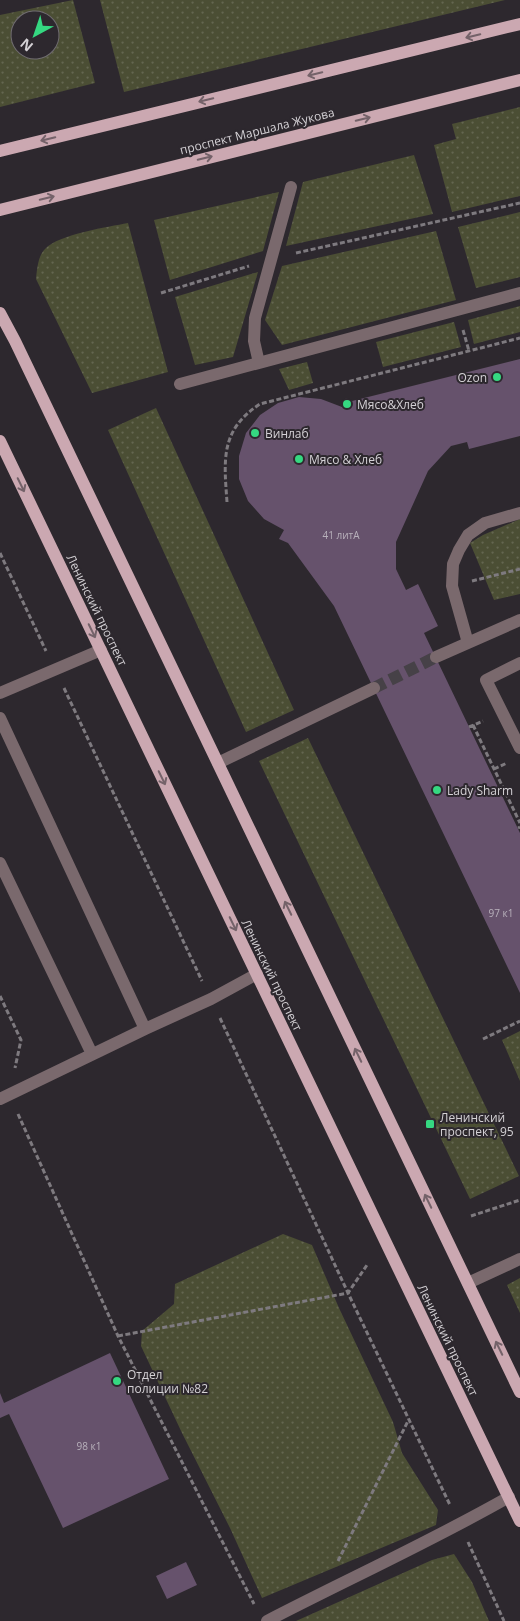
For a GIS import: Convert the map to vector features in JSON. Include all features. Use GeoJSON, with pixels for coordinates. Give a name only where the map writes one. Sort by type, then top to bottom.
{"type":"FeatureCollection","features":[{"type":"Feature","properties":{"kind":"main road"},"geometry":{"type":"LineString","coordinates":[[0,151],[520,24]]}},
{"type":"Feature","properties":{"kind":"main road","name":"проспект Маршала Жукова"},"geometry":{"type":"LineString","coordinates":[[0,210],[520,80]]}},
{"type":"Feature","properties":{"kind":"main road"},"geometry":{"type":"LineString","coordinates":[[0,313],[20,350],[520,1392]]}},
{"type":"Feature","properties":{"kind":"main road","name":"Ленинский проспект"},"geometry":{"type":"LineString","coordinates":[[0,441],[520,1521]]}},
{"type":"Feature","properties":{"kind":"lane"},"geometry":{"type":"LineString","coordinates":[[259,363],[254,341],[255,318],[291,187]]}},
{"type":"Feature","properties":{"kind":"lane"},"geometry":{"type":"LineString","coordinates":[[180,384],[520,293]]}},
{"type":"Feature","properties":{"kind":"lane"},"geometry":{"type":"LineString","coordinates":[[468,643],[452,586],[452,564],[468,536],[485,523],[520,513]]}},
{"type":"Feature","properties":{"kind":"lane"},"geometry":{"type":"LineString","coordinates":[[436,657],[520,620]]}},
{"type":"Feature","properties":{"kind":"lane"},"geometry":{"type":"LineString","coordinates":[[0,693],[100,650]]}},
{"type":"Feature","properties":{"kind":"lane"},"geometry":{"type":"LineString","coordinates":[[520,663],[486,680],[520,748]]}},
{"type":"Feature","properties":{"kind":"lane"},"geometry":{"type":"LineString","coordinates":[[218,763],[374,688]]}},
{"type":"Feature","properties":{"kind":"lane"},"geometry":{"type":"LineString","coordinates":[[0,718],[145,1029]]}},
{"type":"Feature","properties":{"kind":"lane"},"geometry":{"type":"LineString","coordinates":[[0,863],[92,1054]]}},
{"type":"Feature","properties":{"kind":"lane"},"geometry":{"type":"LineString","coordinates":[[5,1097],[211,999],[257,974]]}},
{"type":"Feature","properties":{"kind":"lane"},"geometry":{"type":"LineString","coordinates":[[468,1283],[520,1259]]}},
{"type":"Feature","properties":{"kind":"lane"},"geometry":{"type":"LineString","coordinates":[[263,1617],[324,1592],[460,1526],[509,1498]]}},
{"type":"Feature","properties":{"kind":"path"},"geometry":{"type":"LineString","coordinates":[[286,255],[520,203]]}},
{"type":"Feature","properties":{"kind":"path"},"geometry":{"type":"LineString","coordinates":[[161,293],[258,263]]}},
{"type":"Feature","properties":{"kind":"path"},"geometry":{"type":"LineString","coordinates":[[227,502],[226,448],[234,429],[246,413],[260,404],[520,338]]}},
{"type":"Feature","properties":{"kind":"path"},"geometry":{"type":"LineString","coordinates":[[0,553],[504,1621]]}},
{"type":"Feature","properties":{"kind":"path"},"geometry":{"type":"LineString","coordinates":[[452,586],[520,569]]}},
{"type":"Feature","properties":{"kind":"path"},"geometry":{"type":"LineString","coordinates":[[474,725],[520,823]]}},
{"type":"Feature","properties":{"kind":"path"},"geometry":{"type":"LineString","coordinates":[[516,813],[520,811]]}},
{"type":"Feature","properties":{"kind":"path"},"geometry":{"type":"LineString","coordinates":[[0,998],[21,1040],[5,1097],[118,1336],[263,1617]]}},
{"type":"Feature","properties":{"kind":"path"},"geometry":{"type":"LineString","coordinates":[[483,1039],[520,1021]]}},
{"type":"Feature","properties":{"kind":"path"},"geometry":{"type":"LineString","coordinates":[[471,1216],[520,1200]]}},
{"type":"Feature","properties":{"kind":"path"},"geometry":{"type":"LineString","coordinates":[[118,1336],[348,1293],[367,1265]]}},
{"type":"Feature","properties":{"kind":"path"},"geometry":{"type":"LineString","coordinates":[[324,1592],[409,1418]]}},
{"type":"Feature","properties":{"kind":"green space"},"geometry":{"type":"Polygon","coordinates":[[[73,0],[95,83],[0,107],[0,15],[10,13],[10,60],[60,60],[60,10],[24,10],[73,0]]]}},
{"type":"Feature","properties":{"kind":"green space"},"geometry":{"type":"Polygon","coordinates":[[[100,0],[505,0],[124,92],[100,0]]]}},
{"type":"Feature","properties":{"kind":"green space"},"geometry":{"type":"Polygon","coordinates":[[[520,107],[520,196],[452,212],[434,145],[456,139],[452,124],[520,107]]]}},
{"type":"Feature","properties":{"kind":"green space"},"geometry":{"type":"Polygon","coordinates":[[[414,155],[433,214],[286,246],[303,182],[414,155]]]}},
{"type":"Feature","properties":{"kind":"green space"},"geometry":{"type":"Polygon","coordinates":[[[279,192],[263,251],[170,280],[154,220],[279,192]]]}},
{"type":"Feature","properties":{"kind":"green space"},"geometry":{"type":"Polygon","coordinates":[[[520,212],[520,277],[476,288],[458,227],[520,212]]]}},
{"type":"Feature","properties":{"kind":"green space"},"geometry":{"type":"Polygon","coordinates":[[[128,223],[168,372],[92,393],[36,279],[38,263],[45,249],[61,239],[128,223]]]}},
{"type":"Feature","properties":{"kind":"green space"},"geometry":{"type":"Polygon","coordinates":[[[436,231],[456,300],[282,345],[265,320],[282,266],[436,231]]]}},
{"type":"Feature","properties":{"kind":"green space"},"geometry":{"type":"Polygon","coordinates":[[[258,272],[233,357],[195,365],[175,297],[258,272]]]}},
{"type":"Feature","properties":{"kind":"green space"},"geometry":{"type":"Polygon","coordinates":[[[520,306],[520,332],[474,344],[468,320],[520,306]]]}},
{"type":"Feature","properties":{"kind":"green space"},"geometry":{"type":"Polygon","coordinates":[[[454,322],[461,347],[383,367],[376,342],[454,322]]]}},
{"type":"Feature","properties":{"kind":"green space"},"geometry":{"type":"Polygon","coordinates":[[[307,362],[313,383],[289,390],[279,369],[307,362]]]}},
{"type":"Feature","properties":{"kind":"green space"},"geometry":{"type":"Polygon","coordinates":[[[156,408],[294,710],[246,732],[108,430],[156,408]]]}},
{"type":"Feature","properties":{"kind":"green space"},"geometry":{"type":"Polygon","coordinates":[[[520,519],[520,594],[494,600],[470,543],[483,535],[520,519]]]}},
{"type":"Feature","properties":{"kind":"green space"},"geometry":{"type":"Polygon","coordinates":[[[308,738],[519,1176],[470,1199],[259,761],[308,738]]]}},
{"type":"Feature","properties":{"kind":"green space"},"geometry":{"type":"Polygon","coordinates":[[[520,1031],[520,1081],[502,1040],[520,1031]]]}},
{"type":"Feature","properties":{"kind":"green space"},"geometry":{"type":"Polygon","coordinates":[[[283,1234],[312,1245],[339,1308],[393,1422],[402,1453],[438,1510],[436,1525],[262,1598],[141,1346],[142,1331],[174,1304],[175,1284],[283,1234]]]}},
{"type":"Feature","properties":{"kind":"green space"},"geometry":{"type":"Polygon","coordinates":[[[520,1278],[520,1313],[507,1285],[520,1278]]]}},
{"type":"Feature","properties":{"kind":"green space"},"geometry":{"type":"Polygon","coordinates":[[[454,1554],[472,1582],[489,1621],[296,1621],[432,1560],[454,1554]]]}},
{"type":"Feature","properties":{"kind":"building"},"geometry":{"type":"Polygon","coordinates":[[[520,359],[520,436],[469,449],[467,442],[451,446],[428,471],[396,542],[396,569],[406,590],[418,584],[438,626],[424,633],[520,833],[520,993],[334,606],[288,543],[279,539],[284,530],[264,519],[248,501],[239,479],[239,456],[246,433],[260,415],[278,403],[299,397],[321,399],[342,407],[346,398],[352,401],[520,359]]]}},
{"type":"Feature","properties":{"kind":"building"},"geometry":{"type":"Polygon","coordinates":[[[110,1353],[169,1479],[63,1528],[9,1414],[0,1418],[0,1393],[4,1403],[110,1353]]]}},
{"type":"Feature","properties":{"kind":"building"},"geometry":{"type":"Polygon","coordinates":[[[186,1562],[197,1585],[167,1599],[156,1576],[186,1562]]]}},
{"type":"Feature","properties":{"kind":"tunnel"},"geometry":{"type":"LineString","coordinates":[[374,688],[436,657]]}},
{"type":"Feature","properties":{"kind":"place","name":"Ozon"},"geometry":{"type":"Point","coordinates":[497,377]}},
{"type":"Feature","properties":{"kind":"place","name":"Мясо&Хлеб"},"geometry":{"type":"Point","coordinates":[347,404]}},
{"type":"Feature","properties":{"kind":"place","name":"Винлаб"},"geometry":{"type":"Point","coordinates":[255,433]}},
{"type":"Feature","properties":{"kind":"place","name":"Мясо & Хлеб"},"geometry":{"type":"Point","coordinates":[299,459]}},
{"type":"Feature","properties":{"kind":"place","name":"Lady Sharm"},"geometry":{"type":"Point","coordinates":[437,790]}},
{"type":"Feature","properties":{"kind":"place","name":"Ленинский проспект, 95"},"geometry":{"type":"Point","coordinates":[430,1124]}},
{"type":"Feature","properties":{"kind":"place","name":"Отдел полиции №82"},"geometry":{"type":"Point","coordinates":[117,1381]}}]}
